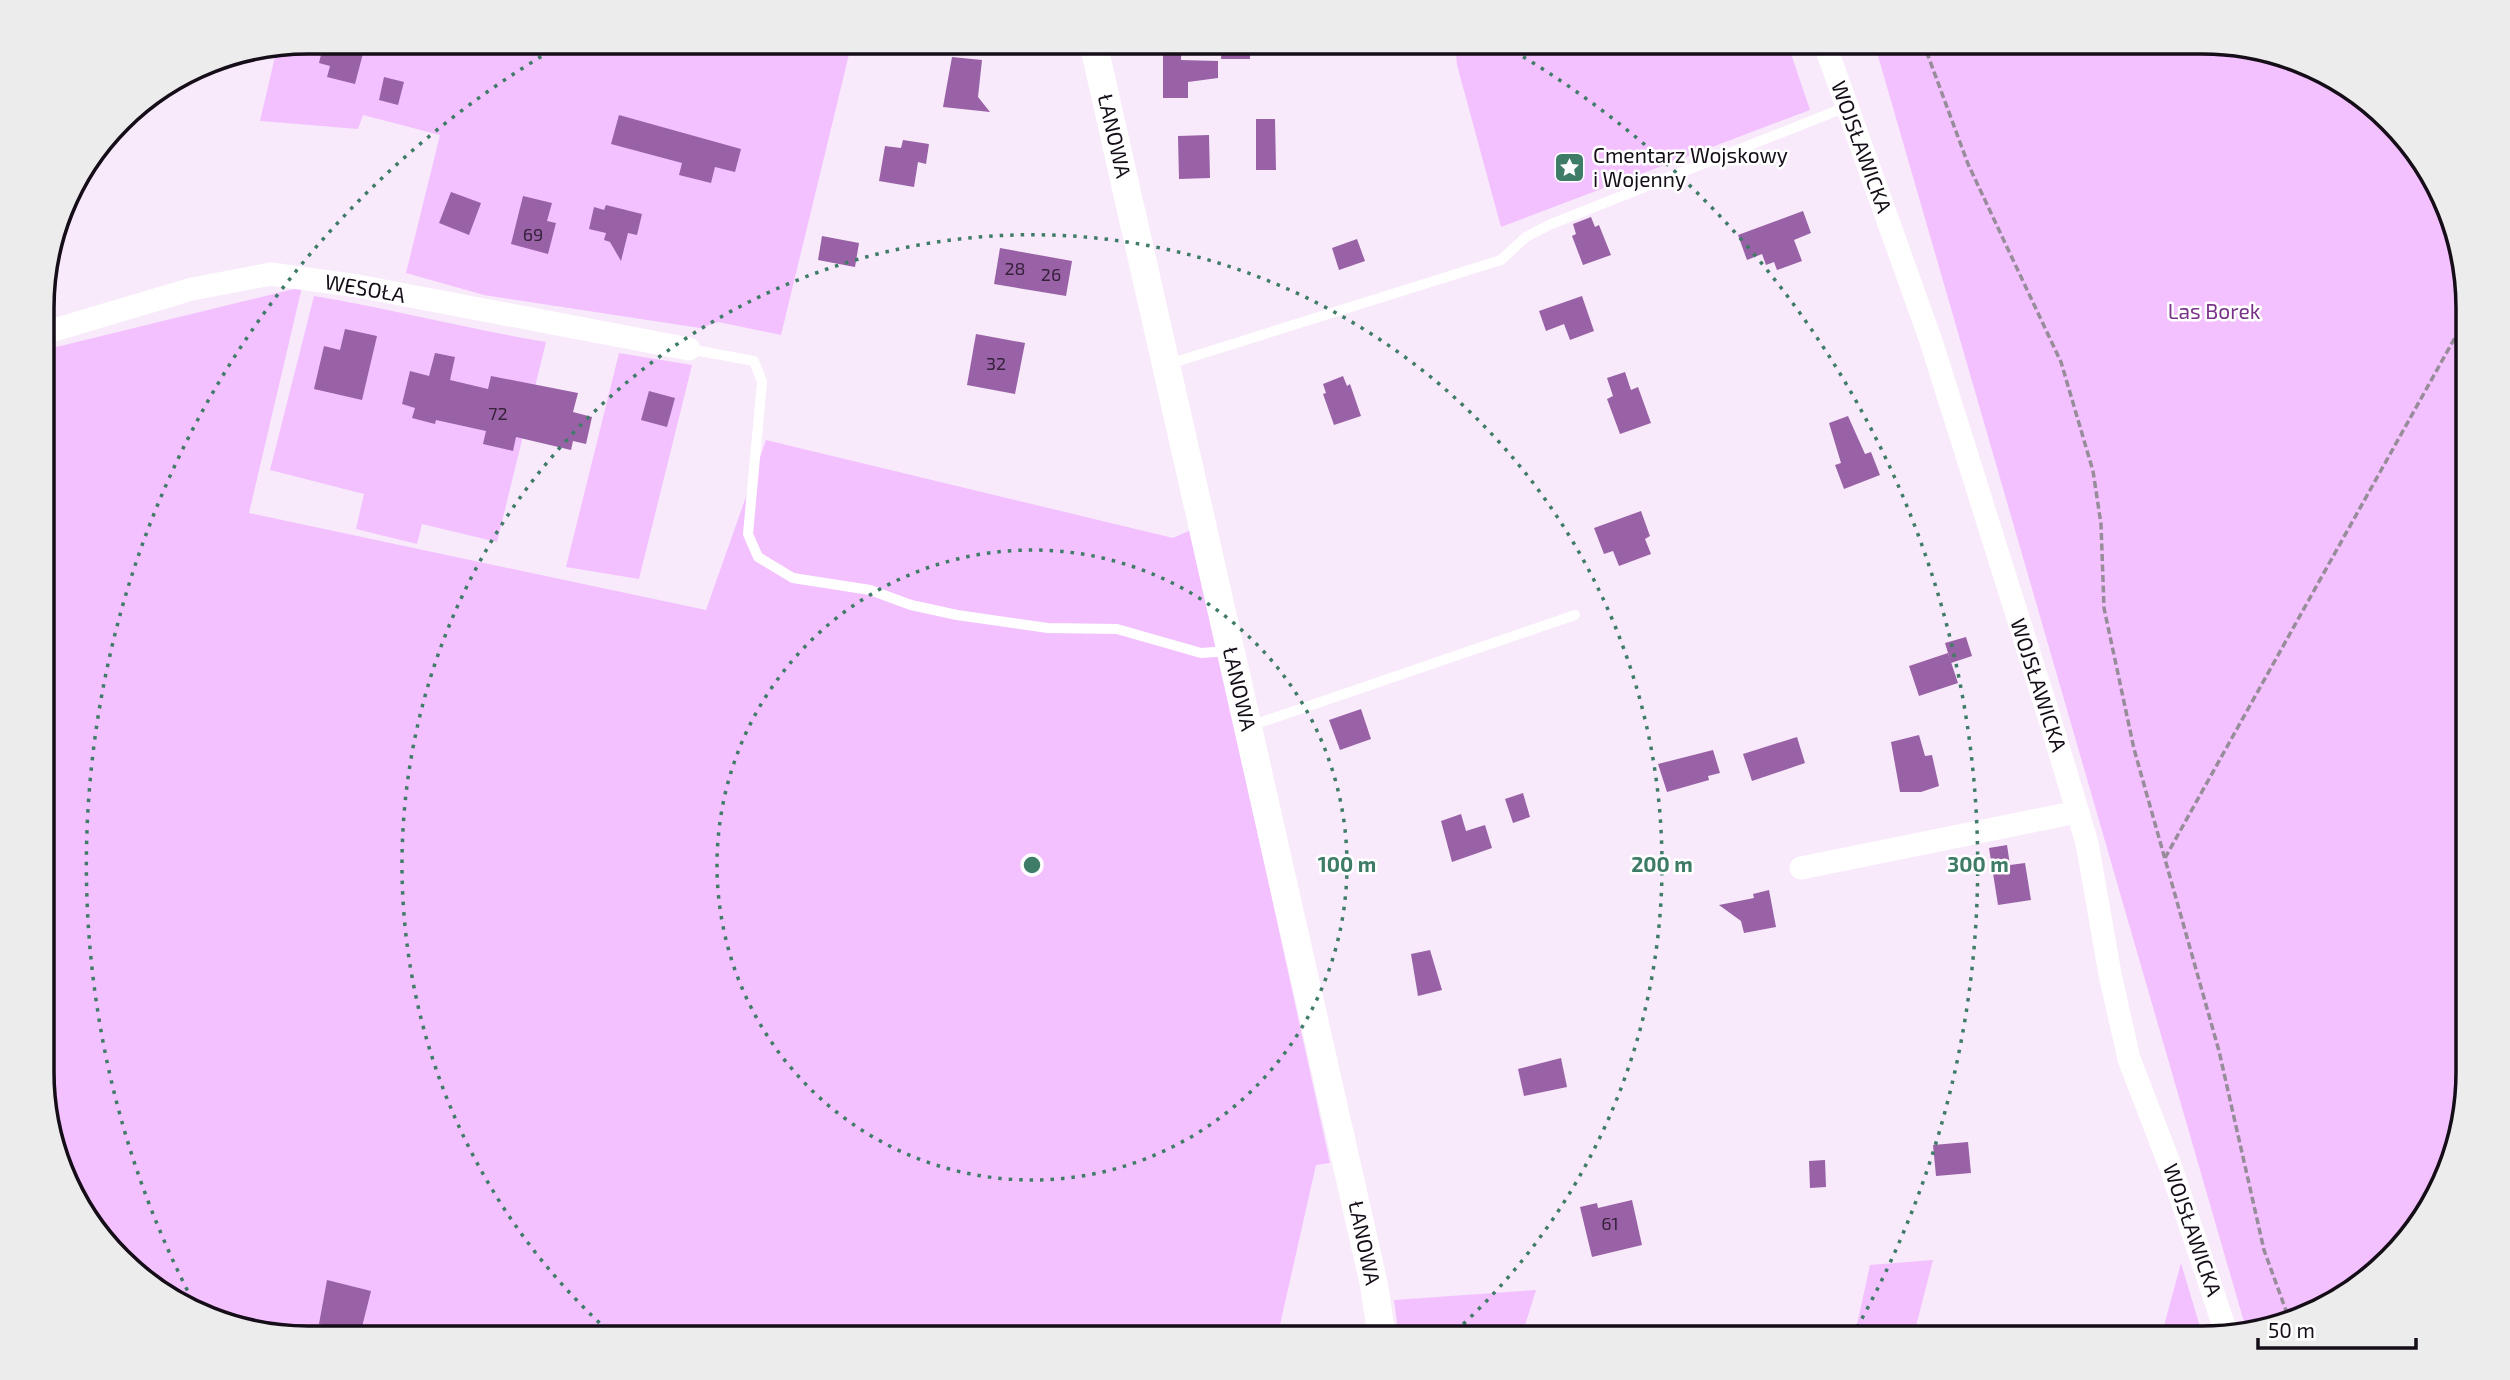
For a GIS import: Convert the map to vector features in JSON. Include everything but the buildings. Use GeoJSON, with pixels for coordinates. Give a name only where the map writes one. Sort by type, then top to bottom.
{"type":"FeatureCollection","features":[{"type":"Feature","properties":{"kind":"street","name":"ŁANOWA"},"geometry":{"type":"LineString","coordinates":[[1096,54],[1374,1285],[1380,1326]]}},
{"type":"Feature","properties":{"kind":"street","name":"WOJSŁAWICKA"},"geometry":{"type":"LineString","coordinates":[[1828,54],[1930,341],[2087,843],[2110,974],[2129,1059],[2175,1181],[2224,1325]]}},
{"type":"Feature","properties":{"kind":"street","name":"WESOŁA"},"geometry":{"type":"LineString","coordinates":[[54,330],[192,289],[271,274],[358,286],[689,349]]}},
{"type":"Feature","properties":{"kind":"street"},"geometry":{"type":"LineString","coordinates":[[1801,868],[2077,813]]}},
{"type":"Feature","properties":{"kind":"lane"},"geometry":{"type":"LineString","coordinates":[[1166,365],[1501,260],[1526,237],[1549,225],[1846,107]]}},
{"type":"Feature","properties":{"kind":"lane"},"geometry":{"type":"LineString","coordinates":[[689,349],[754,361],[762,382],[748,534],[758,556],[793,578],[870,590],[911,605],[957,615],[1048,628],[1117,629],[1200,653],[1231,650]]}},
{"type":"Feature","properties":{"kind":"lane"},"geometry":{"type":"LineString","coordinates":[[1248,727],[1575,615]]}},
{"type":"Feature","properties":{"kind":"path"},"geometry":{"type":"LineString","coordinates":[[1927,54],[1968,164],[2061,362],[2093,471],[2101,524],[2104,608],[2134,749],[2219,1051],[2264,1250],[2286,1311]]}},
{"type":"Feature","properties":{"kind":"path"},"geometry":{"type":"LineString","coordinates":[[2165,858],[2456,336]]}},
{"type":"Feature","properties":{"kind":"green space"},"geometry":{"type":"Polygon","coordinates":[[[849,54],[781,335],[718,322],[700,328],[484,295],[406,273],[440,135],[363,115],[358,129],[260,121],[275,56],[849,54]]]}},
{"type":"Feature","properties":{"kind":"green space","name":"Cmentarz Wojskowy i Wojenny"},"geometry":{"type":"Polygon","coordinates":[[[1456,54],[1791,54],[1810,110],[1501,227],[1456,54]]]}},
{"type":"Feature","properties":{"kind":"green space","name":"Las Borek"},"geometry":{"type":"Polygon","coordinates":[[[1877,54],[2201,54],[2235,56],[2283,68],[2314,80],[2343,97],[2369,117],[2393,141],[2430,196],[2447,243],[2454,275],[2456,309],[2456,1071],[2451,1121],[2442,1153],[2422,1199],[2393,1239],[2369,1263],[2314,1300],[2244,1322],[1877,54]]]}},
{"type":"Feature","properties":{"kind":"green space"},"geometry":{"type":"Polygon","coordinates":[[[302,287],[249,513],[706,610],[766,440],[1173,538],[1191,530],[1330,1163],[1316,1165],[1280,1326],[309,1326],[259,1321],[211,1306],[181,1292],[141,1263],[117,1239],[88,1199],[68,1153],[56,1105],[54,348],[302,287]]]}},
{"type":"Feature","properties":{"kind":"green space"},"geometry":{"type":"Polygon","coordinates":[[[314,296],[546,342],[497,542],[422,524],[417,544],[356,529],[364,494],[270,470],[314,296]]]}},
{"type":"Feature","properties":{"kind":"green space"},"geometry":{"type":"Polygon","coordinates":[[[619,353],[692,365],[639,579],[566,567],[619,353]]]}},
{"type":"Feature","properties":{"kind":"green space"},"geometry":{"type":"Polygon","coordinates":[[[1933,1260],[1916,1326],[1857,1326],[1870,1265],[1933,1260]]]}},
{"type":"Feature","properties":{"kind":"green space"},"geometry":{"type":"Polygon","coordinates":[[[2181,1263],[2200,1326],[2164,1326],[2181,1263]]]}},
{"type":"Feature","properties":{"kind":"green space"},"geometry":{"type":"Polygon","coordinates":[[[1536,1290],[1525,1326],[1397,1326],[1394,1300],[1536,1290]]]}},
{"type":"Feature","properties":{"kind":"place","name":"Cmentarz Wojskowy i Wojenny"},"geometry":{"type":"Point","coordinates":[1570,168]}}]}
